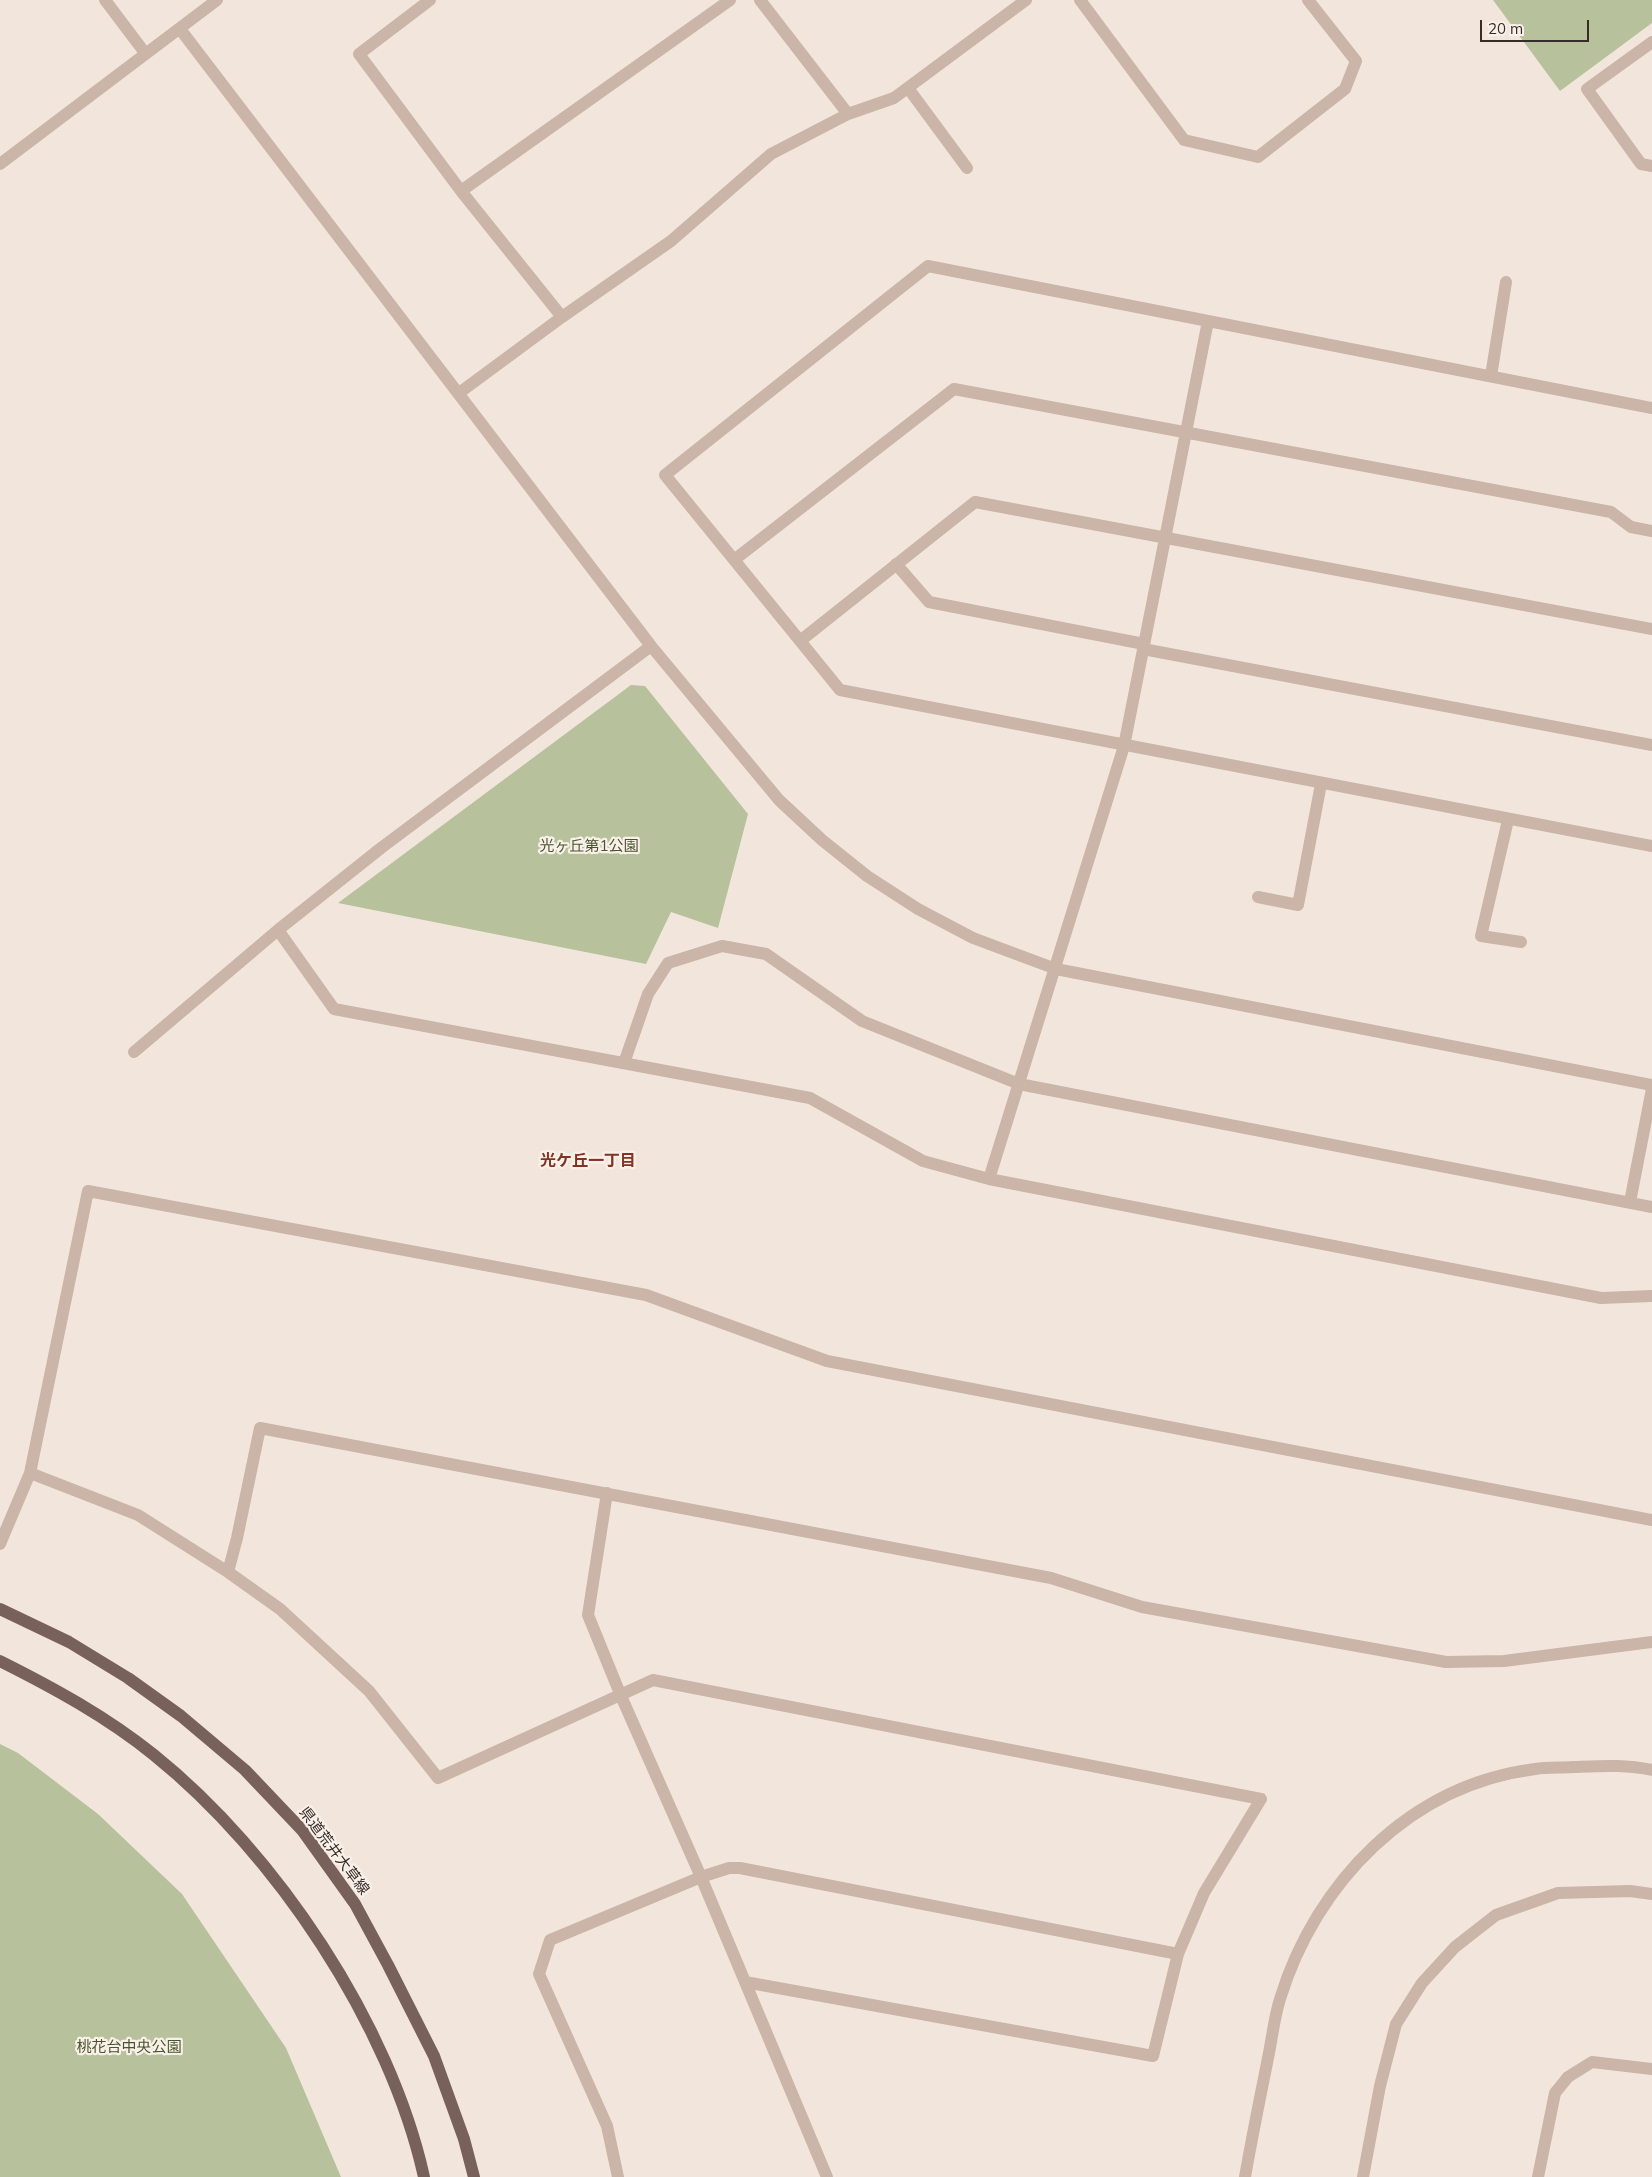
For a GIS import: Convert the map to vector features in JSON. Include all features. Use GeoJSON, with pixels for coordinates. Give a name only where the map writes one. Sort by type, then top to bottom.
{"type":"FeatureCollection","features":[{"type":"Feature","properties":{"kind":"main road","name":"県道荒井大草線"},"geometry":{"type":"LineString","coordinates":[[0,1609],[69,1642],[128,1678],[181,1716],[245,1770],[302,1830],[355,1904],[434,2056],[464,2139],[474,2177]]}},
{"type":"Feature","properties":{"kind":"main road"},"geometry":{"type":"LineString","coordinates":[[0,1661],[47,1684],[103,1717],[155,1756],[215,1811],[269,1870],[316,1935],[362,2016],[391,2073],[418,2150],[424,2177]]}},
{"type":"Feature","properties":{"kind":"street"},"geometry":{"type":"LineString","coordinates":[[105,0],[145,53]]}},
{"type":"Feature","properties":{"kind":"street"},"geometry":{"type":"LineString","coordinates":[[0,164],[217,0]]}},
{"type":"Feature","properties":{"kind":"street"},"geometry":{"type":"LineString","coordinates":[[430,0],[359,54],[462,191],[562,316]]}},
{"type":"Feature","properties":{"kind":"street"},"geometry":{"type":"LineString","coordinates":[[462,191],[730,0]]}},
{"type":"Feature","properties":{"kind":"street"},"geometry":{"type":"LineString","coordinates":[[760,0],[848,114]]}},
{"type":"Feature","properties":{"kind":"street"},"geometry":{"type":"LineString","coordinates":[[459,393],[562,316],[671,241],[771,154],[848,114],[894,98],[1026,0]]}},
{"type":"Feature","properties":{"kind":"street"},"geometry":{"type":"LineString","coordinates":[[1080,0],[1184,140],[1258,157],[1346,89],[1356,61],[1308,0]]}},
{"type":"Feature","properties":{"kind":"street"},"geometry":{"type":"LineString","coordinates":[[180,29],[651,646],[779,800],[822,840],[852,864],[918,909],[949,926],[973,938],[1056,969],[1652,1084]]}},
{"type":"Feature","properties":{"kind":"street"},"geometry":{"type":"LineString","coordinates":[[1652,42],[1587,89],[1641,164],[1652,166]]}},
{"type":"Feature","properties":{"kind":"street"},"geometry":{"type":"LineString","coordinates":[[908,88],[967,168]]}},
{"type":"Feature","properties":{"kind":"street"},"geometry":{"type":"LineString","coordinates":[[1652,408],[928,266],[665,475],[840,690],[1508,820],[1652,846]]}},
{"type":"Feature","properties":{"kind":"street"},"geometry":{"type":"LineString","coordinates":[[1491,376],[1506,282]]}},
{"type":"Feature","properties":{"kind":"street"},"geometry":{"type":"LineString","coordinates":[[989,1179],[1124,746],[1208,321]]}},
{"type":"Feature","properties":{"kind":"street"},"geometry":{"type":"LineString","coordinates":[[734,560],[954,389],[1611,512],[1631,527],[1652,531]]}},
{"type":"Feature","properties":{"kind":"street"},"geometry":{"type":"LineString","coordinates":[[800,641],[975,502],[1166,536],[1652,629]]}},
{"type":"Feature","properties":{"kind":"street"},"geometry":{"type":"LineString","coordinates":[[896,564],[929,602],[1143,647],[1652,744]]}},
{"type":"Feature","properties":{"kind":"street"},"geometry":{"type":"LineString","coordinates":[[134,1052],[278,930],[381,848],[651,646]]}},
{"type":"Feature","properties":{"kind":"street"},"geometry":{"type":"LineString","coordinates":[[1258,897],[1298,905],[1321,784]]}},
{"type":"Feature","properties":{"kind":"street"},"geometry":{"type":"LineString","coordinates":[[1508,820],[1481,936],[1521,942]]}},
{"type":"Feature","properties":{"kind":"street"},"geometry":{"type":"LineString","coordinates":[[278,930],[334,1009],[810,1098],[923,1161],[989,1179],[1601,1298],[1652,1296]]}},
{"type":"Feature","properties":{"kind":"street"},"geometry":{"type":"LineString","coordinates":[[624,1062],[648,994],[668,963],[722,946],[766,954],[862,1021],[1020,1084],[1652,1207]]}},
{"type":"Feature","properties":{"kind":"street"},"geometry":{"type":"LineString","coordinates":[[1630,1202],[1652,1089]]}},
{"type":"Feature","properties":{"kind":"street"},"geometry":{"type":"LineString","coordinates":[[0,1544],[30,1474],[88,1191],[646,1295],[827,1361],[1652,1520]]}},
{"type":"Feature","properties":{"kind":"street"},"geometry":{"type":"LineString","coordinates":[[228,1572],[238,1538],[260,1428],[1052,1578],[1142,1607],[1446,1662],[1504,1661],[1652,1642]]}},
{"type":"Feature","properties":{"kind":"street"},"geometry":{"type":"LineString","coordinates":[[30,1474],[138,1515],[228,1572],[280,1609],[369,1690],[438,1778],[653,1680],[1260,1799],[1204,1893],[1178,1954],[1153,2056],[745,1982]]}},
{"type":"Feature","properties":{"kind":"street"},"geometry":{"type":"LineString","coordinates":[[607,1493],[588,1615],[827,2177]]}},
{"type":"Feature","properties":{"kind":"street"},"geometry":{"type":"LineString","coordinates":[[1245,2177],[1279,2000],[1297,1954],[1315,1917],[1337,1884],[1366,1852],[1395,1827],[1436,1801],[1485,1780],[1534,1769],[1596,1766],[1641,1767],[1652,1770]]}},
{"type":"Feature","properties":{"kind":"street"},"geometry":{"type":"LineString","coordinates":[[618,2177],[607,2126],[540,1974],[550,1940],[701,1877],[720,1870],[740,1868],[1178,1954]]}},
{"type":"Feature","properties":{"kind":"street"},"geometry":{"type":"LineString","coordinates":[[1363,2177],[1380,2086],[1396,2024],[1422,1983],[1456,1947],[1496,1915],[1558,1893],[1630,1891],[1652,1894]]}},
{"type":"Feature","properties":{"kind":"street"},"geometry":{"type":"LineString","coordinates":[[1538,2177],[1556,2093],[1568,2077],[1592,2062],[1652,2069]]}},
{"type":"Feature","properties":{"kind":"green space"},"geometry":{"type":"Polygon","coordinates":[[[1493,0],[1652,0],[1652,23],[1560,91],[1493,0]]]}},
{"type":"Feature","properties":{"kind":"green space","name":"光ヶ丘第1公園"},"geometry":{"type":"Polygon","coordinates":[[[631,685],[645,686],[748,814],[718,928],[671,912],[646,964],[338,903],[631,685]]]}},
{"type":"Feature","properties":{"kind":"green space","name":"桃花台中央公園"},"geometry":{"type":"Polygon","coordinates":[[[0,1744],[18,1753],[98,1814],[182,1894],[286,2048],[341,2177],[0,2177],[0,1744]]]}},
{"type":"Feature","properties":{"kind":"district","name":"光ケ丘一丁目"},"geometry":{"type":"Point","coordinates":[588,1161]}}]}
